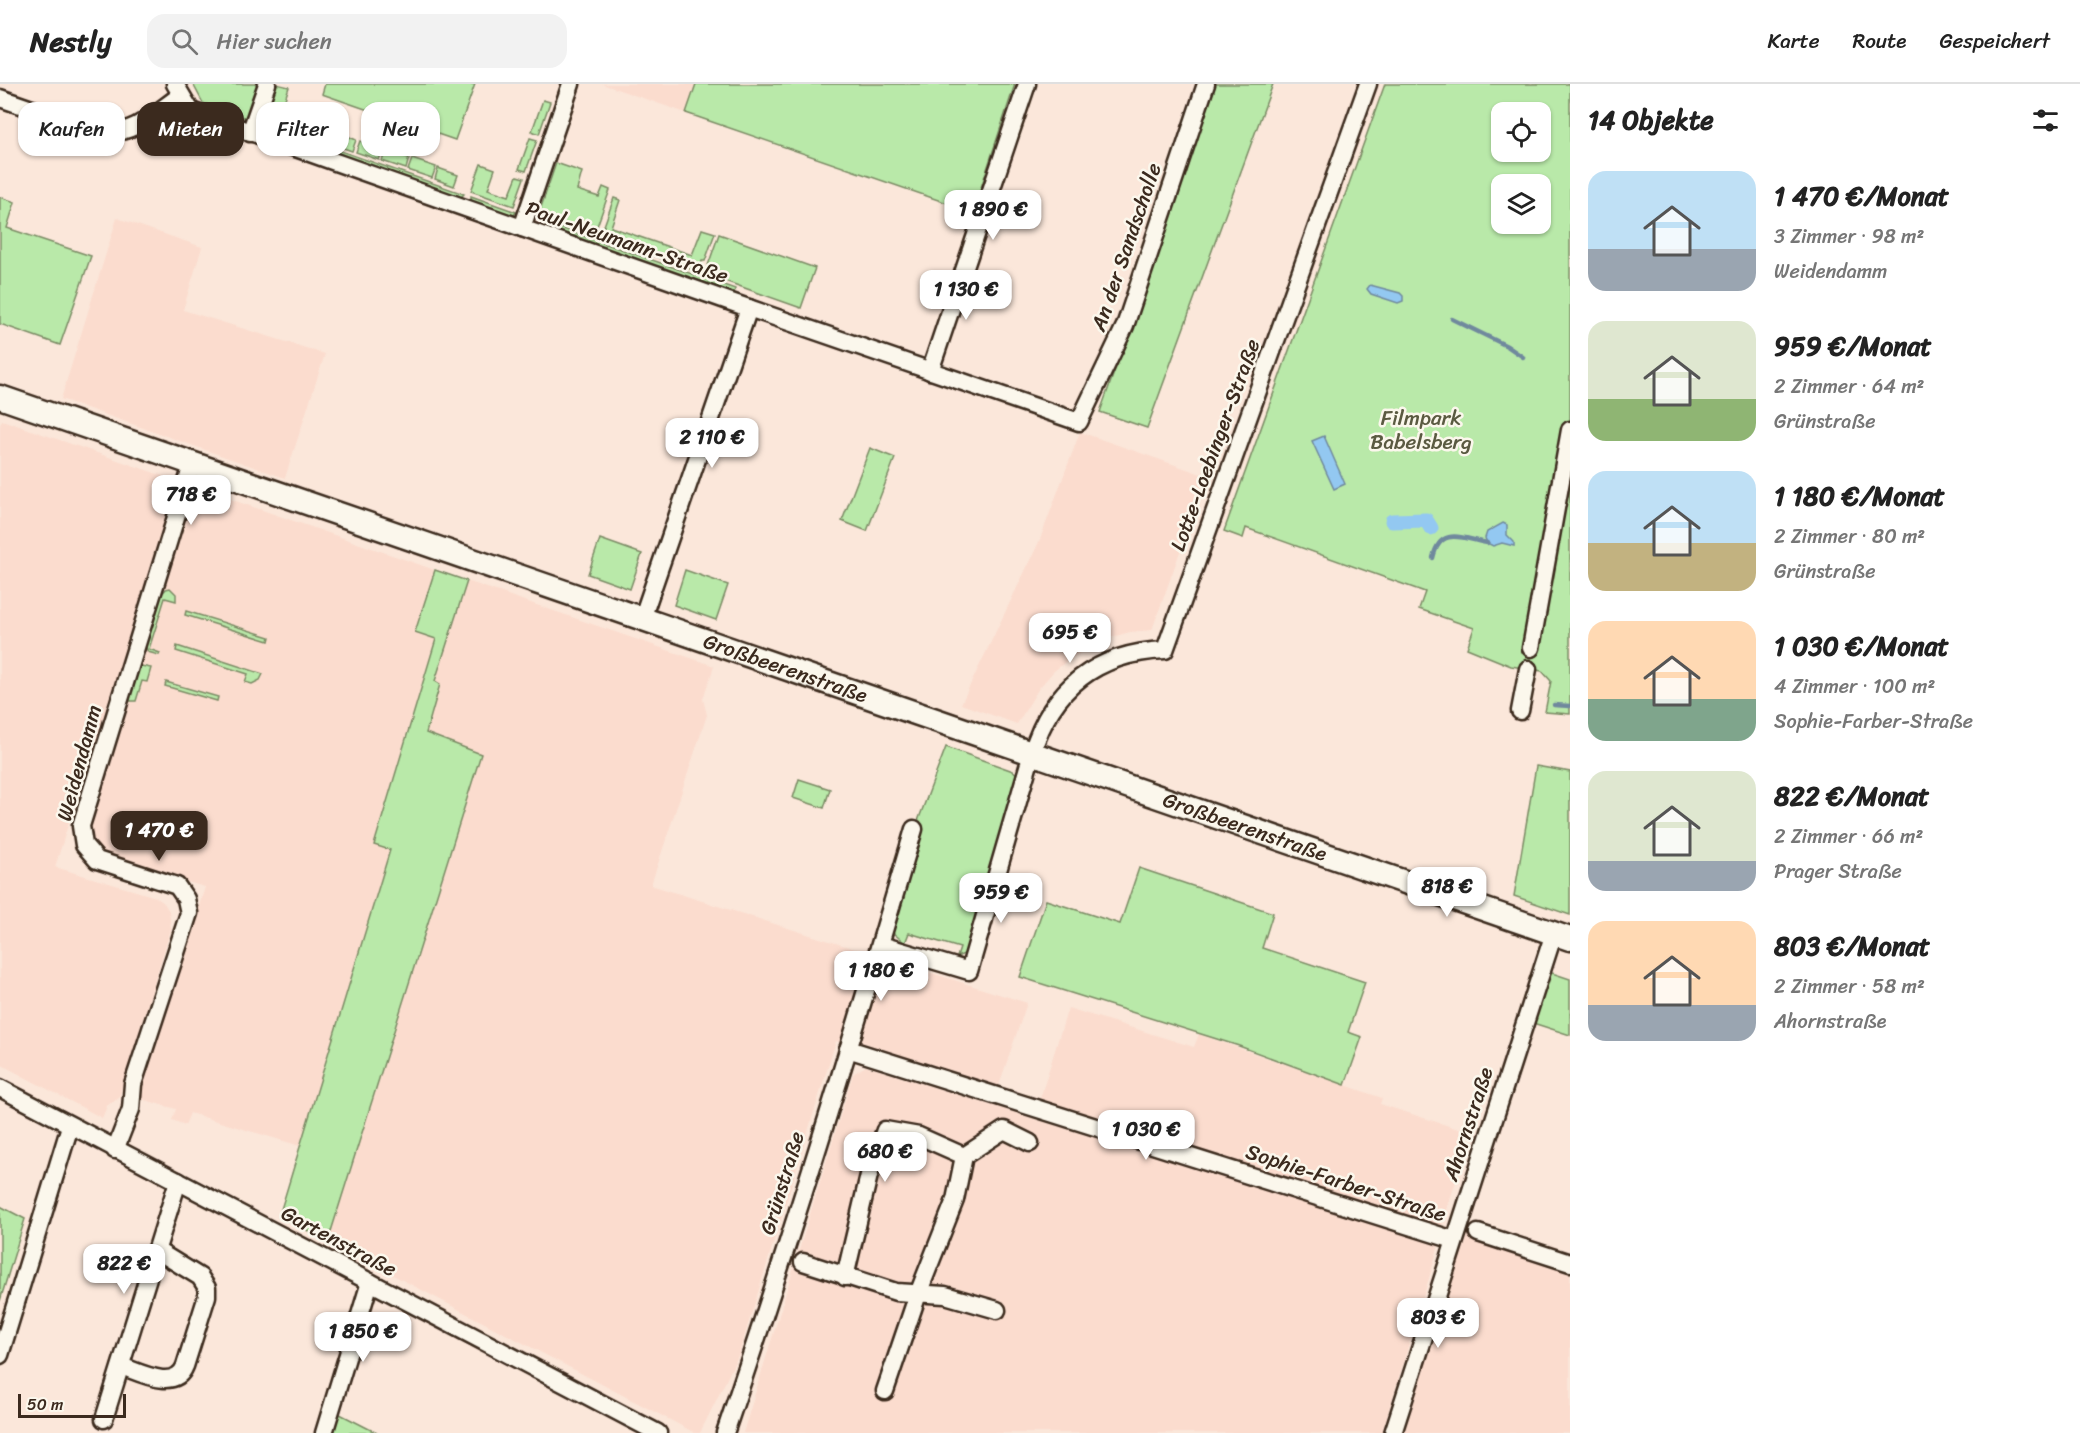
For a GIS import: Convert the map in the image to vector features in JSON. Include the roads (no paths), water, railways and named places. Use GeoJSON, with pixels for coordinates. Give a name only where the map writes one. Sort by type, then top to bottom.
{"type":"FeatureCollection","features":[{"type":"Feature","properties":{"kind":"street"},"geometry":{"type":"LineString","coordinates":[[250,133],[267,84]]}},
{"type":"Feature","properties":{"kind":"street"},"geometry":{"type":"LineString","coordinates":[[522,228],[571,84]]}},
{"type":"Feature","properties":{"kind":"street"},"geometry":{"type":"LineString","coordinates":[[930,371],[1027,84]]}},
{"type":"Feature","properties":{"kind":"street","name":"An der Sandscholle"},"geometry":{"type":"LineString","coordinates":[[1079,422],[1125,326],[1206,84]]}},
{"type":"Feature","properties":{"kind":"street","name":"Lotte-Loebinger-Straße"},"geometry":{"type":"LineString","coordinates":[[1032,753],[1042,726],[1055,703],[1081,677],[1097,666],[1119,657],[1147,651],[1166,650],[1368,84]]}},
{"type":"Feature","properties":{"kind":"street"},"geometry":{"type":"LineString","coordinates":[[0,98],[101,133],[117,134],[134,128],[178,90]]}},
{"type":"Feature","properties":{"kind":"street","name":"Paul-Neumann-Straße"},"geometry":{"type":"LineString","coordinates":[[178,90],[190,111],[1079,422]]}},
{"type":"Feature","properties":{"kind":"street"},"geometry":{"type":"LineString","coordinates":[[642,619],[749,308]]}},
{"type":"Feature","properties":{"kind":"street","name":"Großbeerenstraße"},"geometry":{"type":"LineString","coordinates":[[0,397],[1562,936]]}},
{"type":"Feature","properties":{"kind":"street"},"geometry":{"type":"LineString","coordinates":[[1531,648],[1570,430]]}},
{"type":"Feature","properties":{"kind":"street","name":"Weidendamm"},"geometry":{"type":"LineString","coordinates":[[115,1150],[131,1109],[133,1084],[189,913],[186,899],[177,886],[97,860],[84,845],[81,825],[192,465]]}},
{"type":"Feature","properties":{"kind":"street"},"geometry":{"type":"LineString","coordinates":[[1520,711],[1528,669]]}},
{"type":"Feature","properties":{"kind":"street"},"geometry":{"type":"LineString","coordinates":[[881,945],[969,971],[1032,753]]}},
{"type":"Feature","properties":{"kind":"street","name":"Grünstraße"},"geometry":{"type":"LineString","coordinates":[[725,1433],[881,945],[914,829]]}},
{"type":"Feature","properties":{"kind":"street","name":"Ahornstraße"},"geometry":{"type":"LineString","coordinates":[[1393,1433],[1454,1240],[1562,936]]}},
{"type":"Feature","properties":{"kind":"street","name":"Sophie-Farber-Straße"},"geometry":{"type":"LineString","coordinates":[[848,1049],[1454,1240]]}},
{"type":"Feature","properties":{"kind":"street","name":"Gartenstraße"},"geometry":{"type":"LineString","coordinates":[[0,1088],[658,1433]]}},
{"type":"Feature","properties":{"kind":"street"},"geometry":{"type":"LineString","coordinates":[[0,1355],[70,1126]]}},
{"type":"Feature","properties":{"kind":"street"},"geometry":{"type":"LineString","coordinates":[[845,1277],[869,1175],[885,1130],[919,1136],[964,1156]]}},
{"type":"Feature","properties":{"kind":"street"},"geometry":{"type":"LineString","coordinates":[[885,1391],[918,1294],[955,1200],[964,1156],[1004,1130],[1030,1143]]}},
{"type":"Feature","properties":{"kind":"street"},"geometry":{"type":"LineString","coordinates":[[104,1419],[178,1182]]}},
{"type":"Feature","properties":{"kind":"street"},"geometry":{"type":"LineString","coordinates":[[1478,1233],[1570,1263]]}},
{"type":"Feature","properties":{"kind":"street"},"geometry":{"type":"LineString","coordinates":[[121,1366],[164,1380],[177,1378],[183,1373],[201,1316],[207,1296],[204,1281],[156,1251]]}},
{"type":"Feature","properties":{"kind":"street"},"geometry":{"type":"LineString","coordinates":[[803,1262],[896,1292],[945,1295],[997,1310]]}},
{"type":"Feature","properties":{"kind":"street"},"geometry":{"type":"LineString","coordinates":[[324,1433],[370,1282]]}},
{"type":"Feature","properties":{"kind":"water"},"geometry":{"type":"Polygon","coordinates":[[[1370,285],[1400,293],[1403,301],[1398,303],[1371,294],[1367,289],[1370,285]]]}},
{"type":"Feature","properties":{"kind":"water"},"geometry":{"type":"Polygon","coordinates":[[[1324,436],[1345,484],[1334,489],[1312,441],[1324,436]]]}},
{"type":"Feature","properties":{"kind":"water"},"geometry":{"type":"Polygon","coordinates":[[[1503,523],[1507,525],[1507,535],[1514,542],[1514,546],[1502,543],[1493,546],[1487,543],[1485,538],[1487,532],[1503,523]]]}},
{"type":"Feature","properties":{"kind":"waterway"},"geometry":{"type":"LineString","coordinates":[[1452,319],[1507,346],[1523,357]]}},
{"type":"Feature","properties":{"kind":"waterway"},"geometry":{"type":"LineString","coordinates":[[1392,521],[1426,520],[1431,528]]}},
{"type":"Feature","properties":{"kind":"waterway"},"geometry":{"type":"LineString","coordinates":[[1433,558],[1436,548],[1441,541],[1447,538],[1461,537],[1487,543]]}},
{"type":"Feature","properties":{"kind":"waterway"},"geometry":{"type":"LineString","coordinates":[[1554,705],[1570,706]]}},
{"type":"Feature","properties":{"kind":"park label","name":"Filmpark Babelsberg"},"geometry":{"type":"Point","coordinates":[1421,430]}}]}
